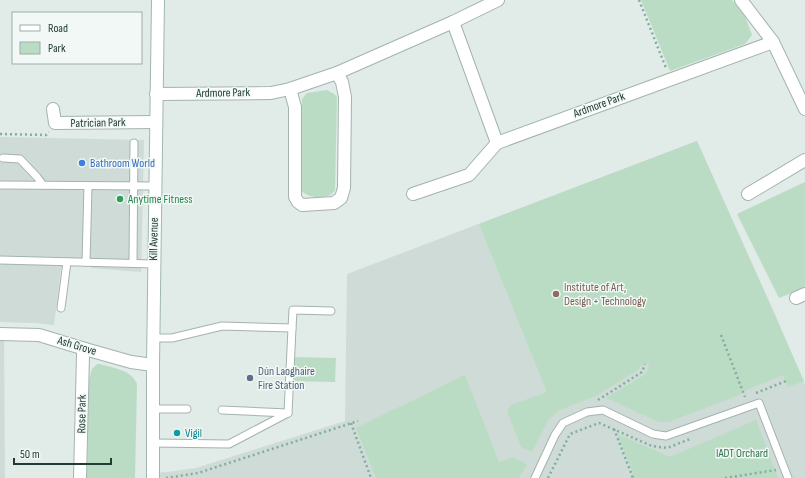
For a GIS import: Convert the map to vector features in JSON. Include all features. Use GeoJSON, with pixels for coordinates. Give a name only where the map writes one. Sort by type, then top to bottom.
{"type":"FeatureCollection","features":[{"type":"Feature","properties":{"kind":"street","name":"Kill Avenue"},"geometry":{"type":"LineString","coordinates":[[153,478],[153,338],[158,0]]}},
{"type":"Feature","properties":{"kind":"street","name":"Ardmore Park"},"geometry":{"type":"LineString","coordinates":[[156,94],[271,92],[290,89],[337,73],[453,22],[484,3],[498,0]]}},
{"type":"Feature","properties":{"kind":"street"},"geometry":{"type":"LineString","coordinates":[[741,0],[773,42],[805,109]]}},
{"type":"Feature","properties":{"kind":"street"},"geometry":{"type":"LineString","coordinates":[[413,194],[469,175],[497,143],[453,22]]}},
{"type":"Feature","properties":{"kind":"street","name":"Ardmore Park"},"geometry":{"type":"LineString","coordinates":[[497,143],[773,42]]}},
{"type":"Feature","properties":{"kind":"street"},"geometry":{"type":"LineString","coordinates":[[290,89],[295,107],[295,197],[302,205],[334,203],[341,198],[344,188],[345,97],[342,82],[337,73]]}},
{"type":"Feature","properties":{"kind":"street","name":"Patrician Park"},"geometry":{"type":"LineString","coordinates":[[53,109],[55,123],[156,122]]}},
{"type":"Feature","properties":{"kind":"street"},"geometry":{"type":"LineString","coordinates":[[748,194],[805,160]]}},
{"type":"Feature","properties":{"kind":"street","name":"Ash Grove"},"geometry":{"type":"LineString","coordinates":[[0,334],[39,335],[131,362],[153,365]]}},
{"type":"Feature","properties":{"kind":"street","name":"Rose Park"},"geometry":{"type":"LineString","coordinates":[[80,478],[83,355],[85,349]]}},
{"type":"Feature","properties":{"kind":"lane"},"geometry":{"type":"LineString","coordinates":[[133,263],[134,143]]}},
{"type":"Feature","properties":{"kind":"lane"},"geometry":{"type":"LineString","coordinates":[[4,158],[20,159],[37,176],[43,185]]}},
{"type":"Feature","properties":{"kind":"lane"},"geometry":{"type":"LineString","coordinates":[[0,185],[155,186]]}},
{"type":"Feature","properties":{"kind":"lane"},"geometry":{"type":"LineString","coordinates":[[86,262],[88,186]]}},
{"type":"Feature","properties":{"kind":"lane"},"geometry":{"type":"LineString","coordinates":[[0,260],[154,264]]}},
{"type":"Feature","properties":{"kind":"lane"},"geometry":{"type":"LineString","coordinates":[[61,308],[67,262]]}},
{"type":"Feature","properties":{"kind":"lane"},"geometry":{"type":"LineString","coordinates":[[288,413],[293,310],[331,311]]}},
{"type":"Feature","properties":{"kind":"lane"},"geometry":{"type":"LineString","coordinates":[[153,338],[172,338],[222,326],[292,328]]}},
{"type":"Feature","properties":{"kind":"lane"},"geometry":{"type":"LineString","coordinates":[[535,478],[555,435],[563,423],[587,412],[603,410],[653,434],[666,436],[759,403],[788,478]]}},
{"type":"Feature","properties":{"kind":"lane"},"geometry":{"type":"LineString","coordinates":[[153,409],[187,409]]}},
{"type":"Feature","properties":{"kind":"lane"},"geometry":{"type":"LineString","coordinates":[[222,410],[288,413]]}},
{"type":"Feature","properties":{"kind":"lane"},"geometry":{"type":"LineString","coordinates":[[153,443],[229,444],[288,413]]}},
{"type":"Feature","properties":{"kind":"path"},"geometry":{"type":"LineString","coordinates":[[639,0],[670,79]]}},
{"type":"Feature","properties":{"kind":"path"},"geometry":{"type":"LineString","coordinates":[[0,134],[46,135],[55,123]]}},
{"type":"Feature","properties":{"kind":"path"},"geometry":{"type":"LineString","coordinates":[[721,335],[745,397],[786,381]]}},
{"type":"Feature","properties":{"kind":"path"},"geometry":{"type":"LineString","coordinates":[[598,400],[642,372],[644,364]]}},
{"type":"Feature","properties":{"kind":"path"},"geometry":{"type":"LineString","coordinates":[[166,478],[198,473],[358,421]]}},
{"type":"Feature","properties":{"kind":"path"},"geometry":{"type":"LineString","coordinates":[[351,423],[371,478]]}},
{"type":"Feature","properties":{"kind":"path"},"geometry":{"type":"LineString","coordinates":[[548,478],[570,434],[599,423],[614,429],[634,478]]}},
{"type":"Feature","properties":{"kind":"path"},"geometry":{"type":"LineString","coordinates":[[725,478],[776,471]]}},
{"type":"Feature","properties":{"kind":"shaded area"},"geometry":{"type":"Polygon","coordinates":[[[0,137],[144,140],[141,272],[91,268],[91,266],[69,264],[61,268],[54,325],[0,322],[0,137]]]}},
{"type":"Feature","properties":{"kind":"shaded area","name":"Institute of Art, Design + Technology"},"geometry":{"type":"Polygon","coordinates":[[[697,141],[775,314],[805,385],[805,478],[153,478],[153,473],[196,468],[345,421],[347,274],[697,141]]]}},
{"type":"Feature","properties":{"kind":"shaded area"},"geometry":{"type":"Polygon","coordinates":[[[0,338],[4,338],[5,478],[0,478],[0,338]]]}},
{"type":"Feature","properties":{"kind":"green space"},"geometry":{"type":"Polygon","coordinates":[[[641,0],[732,0],[744,14],[752,35],[745,44],[670,71],[641,0]]]}},
{"type":"Feature","properties":{"kind":"green space"},"geometry":{"type":"Polygon","coordinates":[[[327,90],[337,97],[335,190],[324,197],[313,197],[301,190],[302,99],[307,93],[327,90]]]}},
{"type":"Feature","properties":{"kind":"green space"},"geometry":{"type":"Polygon","coordinates":[[[697,141],[804,381],[788,387],[783,375],[746,390],[739,395],[669,422],[659,422],[606,398],[644,375],[648,370],[649,363],[641,366],[638,370],[596,396],[560,410],[549,419],[532,452],[521,447],[508,414],[508,410],[511,405],[547,392],[479,224],[697,141]]]}},
{"type":"Feature","properties":{"kind":"green space"},"geometry":{"type":"Polygon","coordinates":[[[805,182],[805,288],[779,298],[737,214],[805,182]]]}},
{"type":"Feature","properties":{"kind":"green space"},"geometry":{"type":"Polygon","coordinates":[[[288,357],[336,358],[335,382],[288,381],[288,357]]]}},
{"type":"Feature","properties":{"kind":"green space"},"geometry":{"type":"Polygon","coordinates":[[[97,364],[116,368],[127,373],[135,379],[137,384],[135,478],[87,478],[89,380],[92,369],[97,364]]]}},
{"type":"Feature","properties":{"kind":"green space"},"geometry":{"type":"Polygon","coordinates":[[[465,375],[499,462],[513,457],[527,464],[519,478],[376,478],[356,428],[465,375]]]}},
{"type":"Feature","properties":{"kind":"green space","name":"IADT Orchard"},"geometry":{"type":"Polygon","coordinates":[[[756,420],[778,478],[631,478],[630,475],[633,473],[617,434],[670,457],[756,420]]]}},
{"type":"Feature","properties":{"kind":"place","name":"Bathroom World"},"geometry":{"type":"Point","coordinates":[82,163]}},
{"type":"Feature","properties":{"kind":"place","name":"Anytime Fitness"},"geometry":{"type":"Point","coordinates":[120,199]}},
{"type":"Feature","properties":{"kind":"place","name":"Institute of Art, Design + Technology"},"geometry":{"type":"Point","coordinates":[556,294]}},
{"type":"Feature","properties":{"kind":"place","name":"Dún Laoghaire Fire Station"},"geometry":{"type":"Point","coordinates":[250,378]}},
{"type":"Feature","properties":{"kind":"place","name":"Vigil"},"geometry":{"type":"Point","coordinates":[177,433]}}]}
